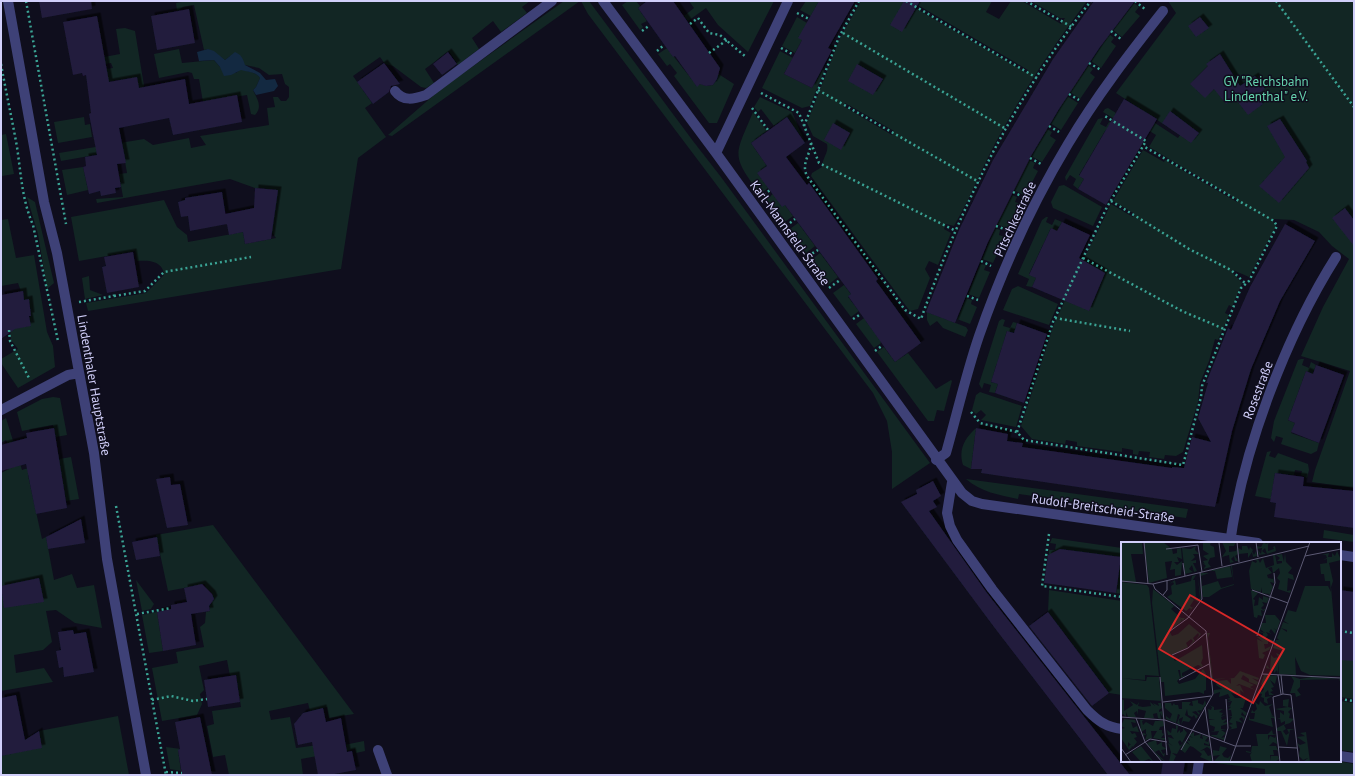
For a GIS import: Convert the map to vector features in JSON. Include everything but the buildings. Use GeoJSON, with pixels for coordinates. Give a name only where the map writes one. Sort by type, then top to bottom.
{"type":"FeatureCollection","features":[{"type":"Feature","properties":{"kind":"street","name":"Lindenthaler Hauptstraße"},"geometry":{"type":"LineString","coordinates":[[8,1],[44,202],[57,253],[94,453],[107,559],[146,775]]}},
{"type":"Feature","properties":{"kind":"street"},"geometry":{"type":"LineString","coordinates":[[395,91],[402,98],[412,99],[426,95],[552,1]]}},
{"type":"Feature","properties":{"kind":"street","name":"Karl-Mannsfeld-Straße"},"geometry":{"type":"LineString","coordinates":[[603,1],[716,153],[952,482]]}},
{"type":"Feature","properties":{"kind":"street"},"geometry":{"type":"LineString","coordinates":[[716,153],[788,1]]}},
{"type":"Feature","properties":{"kind":"street","name":"Pitschkestraße"},"geometry":{"type":"LineString","coordinates":[[936,460],[946,452],[979,337],[999,286],[1044,187],[1068,143],[1107,85],[1163,11]]}},
{"type":"Feature","properties":{"kind":"street","name":"Rosestraße"},"geometry":{"type":"LineString","coordinates":[[1230,541],[1234,516],[1257,430],[1302,317],[1317,286],[1336,257]]}},
{"type":"Feature","properties":{"kind":"street"},"geometry":{"type":"LineString","coordinates":[[1,410],[68,375],[79,373]]}},
{"type":"Feature","properties":{"kind":"street"},"geometry":{"type":"LineString","coordinates":[[952,482],[947,513],[950,526],[957,540],[992,589],[1087,710],[1100,722],[1113,728],[1121,729]]}},
{"type":"Feature","properties":{"kind":"street","name":"Rudolf-Breitscheid-Straße"},"geometry":{"type":"LineString","coordinates":[[952,482],[967,498],[982,504],[1244,542]]}},
{"type":"Feature","properties":{"kind":"street"},"geometry":{"type":"LineString","coordinates":[[1341,555],[1354,557]]}},
{"type":"Feature","properties":{"kind":"street"},"geometry":{"type":"LineString","coordinates":[[378,750],[386,775]]}},
{"type":"Feature","properties":{"kind":"street"},"geometry":{"type":"LineString","coordinates":[[1341,756],[1354,758]]}},
{"type":"Feature","properties":{"kind":"street"},"geometry":{"type":"LineString","coordinates":[[1197,775],[1199,762]]}},
{"type":"Feature","properties":{"kind":"path"},"geometry":{"type":"LineString","coordinates":[[804,126],[840,36],[859,1]]}},
{"type":"Feature","properties":{"kind":"path"},"geometry":{"type":"LineString","coordinates":[[906,1],[1037,78]]}},
{"type":"Feature","properties":{"kind":"path"},"geometry":{"type":"LineString","coordinates":[[1026,1],[1072,27]]}},
{"type":"Feature","properties":{"kind":"path"},"geometry":{"type":"LineString","coordinates":[[811,143],[811,150],[804,163],[804,170],[807,176],[905,310],[921,318],[954,230],[1006,129],[1037,78],[1091,1]]}},
{"type":"Feature","properties":{"kind":"path"},"geometry":{"type":"LineString","coordinates":[[1135,1],[1146,10]]}},
{"type":"Feature","properties":{"kind":"path"},"geometry":{"type":"LineString","coordinates":[[1276,1],[1354,107]]}},
{"type":"Feature","properties":{"kind":"path"},"geometry":{"type":"LineString","coordinates":[[796,12],[809,19]]}},
{"type":"Feature","properties":{"kind":"path"},"geometry":{"type":"LineString","coordinates":[[690,24],[698,18],[709,33],[720,35],[749,58]]}},
{"type":"Feature","properties":{"kind":"path"},"geometry":{"type":"LineString","coordinates":[[639,33],[650,25]]}},
{"type":"Feature","properties":{"kind":"path"},"geometry":{"type":"LineString","coordinates":[[1111,32],[1122,40]]}},
{"type":"Feature","properties":{"kind":"path"},"geometry":{"type":"LineString","coordinates":[[843,33],[1006,129]]}},
{"type":"Feature","properties":{"kind":"path"},"geometry":{"type":"LineString","coordinates":[[709,53],[726,40]]}},
{"type":"Feature","properties":{"kind":"path"},"geometry":{"type":"LineString","coordinates":[[654,53],[664,45]]}},
{"type":"Feature","properties":{"kind":"path"},"geometry":{"type":"LineString","coordinates":[[778,47],[794,55]]}},
{"type":"Feature","properties":{"kind":"path"},"geometry":{"type":"LineString","coordinates":[[1089,63],[1101,71]]}},
{"type":"Feature","properties":{"kind":"path"},"geometry":{"type":"LineString","coordinates":[[1,64],[17,147],[23,193],[27,211],[34,225],[54,330],[59,342]]}},
{"type":"Feature","properties":{"kind":"path"},"geometry":{"type":"LineString","coordinates":[[818,90],[979,182]]}},
{"type":"Feature","properties":{"kind":"path"},"geometry":{"type":"LineString","coordinates":[[758,92],[799,114],[820,163],[954,230]]}},
{"type":"Feature","properties":{"kind":"path"},"geometry":{"type":"LineString","coordinates":[[1069,94],[1081,102]]}},
{"type":"Feature","properties":{"kind":"path"},"geometry":{"type":"LineString","coordinates":[[752,108],[768,130]]}},
{"type":"Feature","properties":{"kind":"path"},"geometry":{"type":"LineString","coordinates":[[1017,432],[1055,318],[1111,201],[1146,141],[1099,113]]}},
{"type":"Feature","properties":{"kind":"path"},"geometry":{"type":"LineString","coordinates":[[1049,126],[1061,134]]}},
{"type":"Feature","properties":{"kind":"path"},"geometry":{"type":"LineString","coordinates":[[970,411],[980,423],[1017,432],[1024,440],[1183,465],[1201,397],[1202,386],[1224,329],[1241,288],[1246,284],[1278,226],[1274,221],[1143,146]]}},
{"type":"Feature","properties":{"kind":"path"},"geometry":{"type":"LineString","coordinates":[[1030,158],[1043,166]]}},
{"type":"Feature","properties":{"kind":"path"},"geometry":{"type":"LineString","coordinates":[[1013,192],[1025,198]]}},
{"type":"Feature","properties":{"kind":"path"},"geometry":{"type":"LineString","coordinates":[[1111,201],[1189,249],[1231,270],[1246,284]]}},
{"type":"Feature","properties":{"kind":"path"},"geometry":{"type":"LineString","coordinates":[[783,228],[795,219]]}},
{"type":"Feature","properties":{"kind":"path"},"geometry":{"type":"LineString","coordinates":[[996,226],[1009,231]]}},
{"type":"Feature","properties":{"kind":"path"},"geometry":{"type":"LineString","coordinates":[[805,258],[818,250]]}},
{"type":"Feature","properties":{"kind":"path"},"geometry":{"type":"LineString","coordinates":[[79,302],[145,291],[164,272],[251,257]]}},
{"type":"Feature","properties":{"kind":"path"},"geometry":{"type":"LineString","coordinates":[[1083,258],[1182,310],[1224,329]]}},
{"type":"Feature","properties":{"kind":"path"},"geometry":{"type":"LineString","coordinates":[[981,261],[994,267]]}},
{"type":"Feature","properties":{"kind":"path"},"geometry":{"type":"LineString","coordinates":[[828,289],[840,280]]}},
{"type":"Feature","properties":{"kind":"path"},"geometry":{"type":"LineString","coordinates":[[967,296],[980,301]]}},
{"type":"Feature","properties":{"kind":"path"},"geometry":{"type":"LineString","coordinates":[[851,321],[861,314]]}},
{"type":"Feature","properties":{"kind":"path"},"geometry":{"type":"LineString","coordinates":[[1055,318],[1130,332]]}},
{"type":"Feature","properties":{"kind":"path"},"geometry":{"type":"LineString","coordinates":[[9,330],[10,341],[31,383]]}},
{"type":"Feature","properties":{"kind":"path"},"geometry":{"type":"LineString","coordinates":[[874,352],[883,345]]}},
{"type":"Feature","properties":{"kind":"path"},"geometry":{"type":"LineString","coordinates":[[1049,534],[1042,586],[1121,598]]}},
{"type":"Feature","properties":{"kind":"path"},"geometry":{"type":"LineString","coordinates":[[137,614],[171,608]]}},
{"type":"Feature","properties":{"kind":"path"},"geometry":{"type":"LineString","coordinates":[[1341,631],[1354,633]]}},
{"type":"Feature","properties":{"kind":"path"},"geometry":{"type":"LineString","coordinates":[[152,700],[171,696],[193,701],[207,699]]}},
{"type":"Feature","properties":{"kind":"path"},"geometry":{"type":"LineString","coordinates":[[1341,699],[1354,701]]}},
{"type":"Feature","properties":{"kind":"path"},"geometry":{"type":"LineString","coordinates":[[166,772],[182,773]]}},
{"type":"Feature","properties":{"kind":"green space"},"geometry":{"type":"Polygon","coordinates":[[[187,1],[530,1],[522,7],[527,13],[501,32],[493,21],[472,38],[479,49],[458,65],[449,51],[425,69],[434,83],[426,88],[421,87],[393,66],[385,64],[380,57],[353,76],[372,103],[365,108],[386,137],[358,158],[341,269],[88,311],[86,303],[146,293],[164,275],[161,267],[155,262],[137,261],[135,251],[79,261],[71,217],[164,200],[177,227],[187,235],[188,242],[243,232],[245,244],[276,238],[268,227],[273,225],[277,190],[255,188],[230,179],[97,203],[96,199],[123,197],[119,174],[127,173],[123,150],[61,161],[59,153],[144,139],[153,145],[189,138],[191,148],[206,145],[200,136],[269,125],[267,108],[275,107],[273,97],[278,97],[281,101],[286,101],[289,97],[289,87],[285,84],[282,74],[269,75],[259,68],[245,65],[230,56],[225,60],[208,49],[204,50],[194,5],[183,7],[177,11],[176,3],[187,1]]]}},
{"type":"Feature","properties":{"kind":"green space"},"geometry":{"type":"Polygon","coordinates":[[[564,1],[580,1],[392,136],[388,135],[441,89],[564,1]]]}},
{"type":"Feature","properties":{"kind":"green space"},"geometry":{"type":"Polygon","coordinates":[[[581,1],[589,1],[721,177],[930,463],[892,489],[892,452],[887,421],[873,393],[588,14],[581,1]]]}},
{"type":"Feature","properties":{"kind":"green space"},"geometry":{"type":"Polygon","coordinates":[[[628,1],[636,1],[640,6],[638,8],[647,21],[641,24],[643,27],[640,30],[622,5],[628,1]]]}},
{"type":"Feature","properties":{"kind":"green space"},"geometry":{"type":"Polygon","coordinates":[[[689,1],[774,1],[748,52],[718,25],[706,8],[688,21],[684,16],[694,8],[689,1]]]}},
{"type":"Feature","properties":{"kind":"green space"},"geometry":{"type":"Polygon","coordinates":[[[806,1],[819,1],[811,16],[800,10],[806,1]]]}},
{"type":"Feature","properties":{"kind":"green space"},"geometry":{"type":"Polygon","coordinates":[[[861,1],[903,1],[1027,73],[1028,70],[911,1],[992,1],[986,12],[999,19],[1011,1],[1022,1],[1061,24],[1065,18],[1060,18],[1031,1],[1087,1],[1053,48],[1021,97],[954,226],[946,224],[944,229],[951,233],[938,265],[929,261],[925,269],[930,278],[918,309],[910,311],[811,176],[812,173],[822,167],[827,144],[813,136],[807,123],[840,38],[861,1]],[[845,103],[843,106],[892,135],[894,131],[845,103]]]}},
{"type":"Feature","properties":{"kind":"green space","name":"GV \"Reichsbahn Lindenthal\" e.V."},"geometry":{"type":"Polygon","coordinates":[[[1168,1],[1354,1],[1354,488],[1312,482],[1350,371],[1301,356],[1323,307],[1349,259],[1332,246],[1319,232],[1294,220],[1274,219],[1273,222],[1276,226],[1249,277],[1233,270],[1232,272],[1242,283],[1232,307],[1229,305],[1225,313],[1229,315],[1218,340],[1215,339],[1209,361],[1200,383],[1198,402],[1183,452],[1176,456],[1165,455],[1164,459],[1149,457],[1150,452],[1139,451],[1138,455],[1133,454],[1133,450],[1122,448],[1122,452],[1077,446],[1077,442],[1066,440],[1065,444],[1032,439],[1021,426],[1054,324],[1084,260],[1104,269],[1105,268],[1085,257],[1111,204],[1133,217],[1135,214],[1113,201],[1143,150],[1164,162],[1165,160],[1237,202],[1238,200],[1149,147],[1156,135],[1143,127],[1139,134],[1103,112],[1108,108],[1116,113],[1115,114],[1135,110],[1178,138],[1180,135],[1116,93],[1176,13],[1168,1]]]}},
{"type":"Feature","properties":{"kind":"green space"},"geometry":{"type":"Polygon","coordinates":[[[1134,3],[1139,7],[1135,12],[1140,16],[1122,37],[1113,30],[1134,3]]]}},
{"type":"Feature","properties":{"kind":"green space"},"geometry":{"type":"Polygon","coordinates":[[[797,17],[807,23],[802,40],[795,53],[782,46],[797,17]]]}},
{"type":"Feature","properties":{"kind":"green space"},"geometry":{"type":"Polygon","coordinates":[[[125,28],[135,31],[147,104],[142,105],[137,77],[107,82],[106,69],[113,68],[111,63],[105,64],[104,57],[120,54],[116,29],[125,28]]]}},
{"type":"Feature","properties":{"kind":"green space"},"geometry":{"type":"Polygon","coordinates":[[[1109,34],[1114,38],[1111,42],[1116,46],[1101,68],[1091,61],[1109,34]]]}},
{"type":"Feature","properties":{"kind":"green space"},"geometry":{"type":"Polygon","coordinates":[[[667,48],[697,86],[701,83],[706,86],[713,85],[717,79],[717,73],[734,84],[717,123],[709,123],[674,76],[677,73],[670,64],[667,66],[658,54],[667,48]]]}},
{"type":"Feature","properties":{"kind":"green space"},"geometry":{"type":"Polygon","coordinates":[[[179,49],[182,63],[214,60],[220,67],[236,73],[241,69],[255,73],[259,76],[260,78],[253,90],[258,99],[259,106],[259,109],[255,115],[251,114],[247,95],[203,102],[199,79],[194,79],[192,73],[188,72],[159,78],[154,54],[179,49]]]}},
{"type":"Feature","properties":{"kind":"green space"},"geometry":{"type":"Polygon","coordinates":[[[780,51],[793,58],[784,74],[812,88],[822,69],[824,71],[810,106],[802,108],[762,88],[780,51]]]}},
{"type":"Feature","properties":{"kind":"green space"},"geometry":{"type":"Polygon","coordinates":[[[1088,65],[1093,69],[1090,73],[1095,77],[1080,99],[1070,92],[1088,65]]]}},
{"type":"Feature","properties":{"kind":"green space"},"geometry":{"type":"Polygon","coordinates":[[[1067,96],[1078,103],[1061,130],[1050,123],[1067,96]]]}},
{"type":"Feature","properties":{"kind":"green space"},"geometry":{"type":"Polygon","coordinates":[[[760,97],[792,112],[805,143],[787,117],[774,126],[761,109],[758,112],[754,107],[760,97]]]}},
{"type":"Feature","properties":{"kind":"green space"},"geometry":{"type":"Polygon","coordinates":[[[753,112],[767,131],[751,143],[767,166],[768,188],[760,194],[750,181],[740,162],[738,154],[742,138],[753,112]]]}},
{"type":"Feature","properties":{"kind":"green space"},"geometry":{"type":"Polygon","coordinates":[[[84,117],[85,125],[90,124],[92,137],[58,143],[54,122],[84,117]]]}},
{"type":"Feature","properties":{"kind":"green space"},"geometry":{"type":"Polygon","coordinates":[[[1103,118],[1100,124],[1106,127],[1109,122],[1117,125],[1105,131],[1079,175],[1084,179],[1078,189],[1073,185],[1076,179],[1070,175],[1066,181],[1065,177],[1098,119],[1103,118]]]}},
{"type":"Feature","properties":{"kind":"green space"},"geometry":{"type":"Polygon","coordinates":[[[1047,129],[1052,132],[1050,136],[1056,140],[1042,162],[1031,156],[1047,129]]]}},
{"type":"Feature","properties":{"kind":"green space"},"geometry":{"type":"Polygon","coordinates":[[[6,134],[14,174],[2,176],[1,135],[6,134]]]}},
{"type":"Feature","properties":{"kind":"green space"},"geometry":{"type":"Polygon","coordinates":[[[1029,160],[1035,163],[1033,168],[1038,171],[1025,196],[1014,190],[1029,160]]]}},
{"type":"Feature","properties":{"kind":"green space"},"geometry":{"type":"Polygon","coordinates":[[[83,167],[88,190],[67,195],[62,170],[83,167]]]}},
{"type":"Feature","properties":{"kind":"green space"},"geometry":{"type":"Polygon","coordinates":[[[1064,185],[1102,207],[1093,226],[1053,208],[1051,202],[1059,186],[1064,185]]]}},
{"type":"Feature","properties":{"kind":"green space"},"geometry":{"type":"Polygon","coordinates":[[[773,194],[785,205],[793,216],[782,224],[765,200],[773,194]]]}},
{"type":"Feature","properties":{"kind":"green space"},"geometry":{"type":"Polygon","coordinates":[[[1012,195],[1017,197],[1015,202],[1021,204],[1008,229],[997,224],[1012,195]]]}},
{"type":"Feature","properties":{"kind":"green space"},"geometry":{"type":"Polygon","coordinates":[[[27,197],[35,202],[54,283],[47,289],[38,234],[27,197]]]}},
{"type":"Feature","properties":{"kind":"green space"},"geometry":{"type":"Polygon","coordinates":[[[1048,217],[1046,222],[1052,225],[1055,219],[1062,222],[1057,231],[1051,228],[1029,274],[1036,278],[1032,287],[1026,286],[1029,279],[1018,274],[1042,220],[1048,217]]]}},
{"type":"Feature","properties":{"kind":"green space"},"geometry":{"type":"Polygon","coordinates":[[[8,219],[16,258],[34,255],[47,332],[53,346],[55,367],[18,388],[1,363],[1,359],[18,349],[11,340],[10,330],[31,316],[29,300],[24,300],[18,283],[1,286],[1,220],[8,219]]]}},
{"type":"Feature","properties":{"kind":"green space"},"geometry":{"type":"Polygon","coordinates":[[[798,223],[815,246],[805,254],[787,231],[798,223]]]}},
{"type":"Feature","properties":{"kind":"green space"},"geometry":{"type":"Polygon","coordinates":[[[995,228],[1000,230],[999,235],[1005,237],[993,263],[982,259],[995,228]]]}},
{"type":"Feature","properties":{"kind":"green space"},"geometry":{"type":"Polygon","coordinates":[[[820,253],[838,277],[828,285],[810,261],[820,253]]]}},
{"type":"Feature","properties":{"kind":"green space"},"geometry":{"type":"Polygon","coordinates":[[[980,264],[986,265],[984,270],[990,272],[979,298],[968,294],[980,264]]]}},
{"type":"Feature","properties":{"kind":"green space"},"geometry":{"type":"Polygon","coordinates":[[[89,276],[90,290],[103,295],[85,299],[82,278],[89,276]]]}},
{"type":"Feature","properties":{"kind":"green space"},"geometry":{"type":"Polygon","coordinates":[[[844,285],[851,294],[848,297],[859,311],[851,317],[833,293],[844,285]]]}},
{"type":"Feature","properties":{"kind":"green space"},"geometry":{"type":"Polygon","coordinates":[[[1018,286],[1058,304],[1049,325],[1003,310],[1012,289],[1018,286]]]}},
{"type":"Feature","properties":{"kind":"green space"},"geometry":{"type":"Polygon","coordinates":[[[966,298],[972,300],[971,304],[977,307],[970,324],[957,319],[966,298]]]}},
{"type":"Feature","properties":{"kind":"green space"},"geometry":{"type":"Polygon","coordinates":[[[927,312],[966,327],[968,330],[965,337],[943,328],[937,321],[930,326],[927,320],[927,312]]]}},
{"type":"Feature","properties":{"kind":"green space"},"geometry":{"type":"Polygon","coordinates":[[[864,318],[881,343],[874,348],[856,324],[864,318]]]}},
{"type":"Feature","properties":{"kind":"green space"},"geometry":{"type":"Polygon","coordinates":[[[1002,319],[1005,320],[1003,326],[1010,328],[1013,322],[1017,323],[1014,333],[1007,331],[991,382],[998,384],[995,393],[989,392],[991,385],[984,383],[982,389],[979,384],[999,321],[1002,319]]]}},
{"type":"Feature","properties":{"kind":"green space"},"geometry":{"type":"Polygon","coordinates":[[[884,347],[895,362],[908,353],[936,389],[951,380],[952,381],[944,411],[937,410],[934,421],[928,421],[877,352],[884,347]]]}},
{"type":"Feature","properties":{"kind":"green space"},"geometry":{"type":"Polygon","coordinates":[[[1304,359],[1302,365],[1309,368],[1311,362],[1316,365],[1313,374],[1306,371],[1288,420],[1295,423],[1291,433],[1319,443],[1317,451],[1311,454],[1281,444],[1283,438],[1276,436],[1274,442],[1271,438],[1274,421],[1298,360],[1304,359]]]}},
{"type":"Feature","properties":{"kind":"green space"},"geometry":{"type":"Polygon","coordinates":[[[980,392],[1022,406],[1016,427],[981,420],[986,415],[981,410],[976,414],[972,410],[976,395],[980,392]]]}},
{"type":"Feature","properties":{"kind":"green space"},"geometry":{"type":"Polygon","coordinates":[[[53,397],[60,398],[67,435],[56,437],[53,425],[22,431],[17,412],[42,399],[53,397]]]}},
{"type":"Feature","properties":{"kind":"green space"},"geometry":{"type":"Polygon","coordinates":[[[6,418],[22,470],[31,467],[31,460],[59,455],[59,459],[71,457],[79,499],[66,501],[60,472],[61,468],[28,475],[42,539],[46,537],[54,580],[72,574],[77,588],[94,585],[102,628],[75,623],[56,610],[46,611],[52,642],[43,650],[14,655],[16,673],[44,668],[53,682],[1,691],[1,473],[9,469],[3,458],[12,453],[6,440],[1,443],[1,421],[6,418]]]}},
{"type":"Feature","properties":{"kind":"green space"},"geometry":{"type":"Polygon","coordinates":[[[976,428],[971,469],[963,465],[961,454],[966,440],[976,428]]]}},
{"type":"Feature","properties":{"kind":"green space"},"geometry":{"type":"Polygon","coordinates":[[[1271,451],[1269,456],[1275,458],[1278,453],[1308,464],[1309,470],[1307,478],[1301,475],[1302,471],[1295,470],[1294,475],[1275,473],[1271,499],[1255,496],[1267,452],[1271,451]]]}},
{"type":"Feature","properties":{"kind":"green space"},"geometry":{"type":"Polygon","coordinates":[[[966,479],[1188,509],[1186,518],[1019,494],[1018,499],[984,490],[966,479]]]}},
{"type":"Feature","properties":{"kind":"green space"},"geometry":{"type":"Polygon","coordinates":[[[213,525],[354,714],[329,718],[327,707],[310,711],[308,703],[269,711],[271,720],[290,717],[296,748],[318,745],[319,750],[364,741],[365,751],[356,753],[355,749],[301,759],[303,775],[229,775],[225,755],[213,757],[207,726],[214,724],[212,711],[241,707],[236,675],[230,676],[227,660],[199,666],[204,690],[200,694],[202,704],[197,715],[162,721],[152,668],[178,663],[176,652],[204,647],[200,627],[205,623],[206,612],[210,611],[209,604],[213,600],[210,591],[206,590],[205,584],[168,591],[156,535],[213,525]]]}},
{"type":"Feature","properties":{"kind":"green space"},"geometry":{"type":"Polygon","coordinates":[[[1324,530],[1354,535],[1354,542],[1323,538],[1324,530]]]}},
{"type":"Feature","properties":{"kind":"green space"},"geometry":{"type":"Polygon","coordinates":[[[1052,538],[1121,548],[1121,557],[1060,549],[1059,556],[1049,554],[1049,550],[1055,550],[1056,544],[1050,543],[1052,538]]]}},
{"type":"Feature","properties":{"kind":"green space"},"geometry":{"type":"Polygon","coordinates":[[[1121,557],[1121,594],[1116,593],[1121,557]]]}},
{"type":"Feature","properties":{"kind":"green space"},"geometry":{"type":"Polygon","coordinates":[[[136,580],[154,604],[151,609],[142,611],[136,580]]]}},
{"type":"Feature","properties":{"kind":"green space"},"geometry":{"type":"Polygon","coordinates":[[[1049,590],[1121,601],[1121,695],[1109,693],[1048,612],[1049,590]]]}},
{"type":"Feature","properties":{"kind":"green space"},"geometry":{"type":"Polygon","coordinates":[[[157,612],[163,651],[149,653],[142,615],[157,612]]]}},
{"type":"Feature","properties":{"kind":"green space"},"geometry":{"type":"Polygon","coordinates":[[[1341,633],[1354,635],[1354,699],[1341,697],[1341,633]]]}},
{"type":"Feature","properties":{"kind":"green space"},"geometry":{"type":"Polygon","coordinates":[[[1341,701],[1354,703],[1354,752],[1341,750],[1341,701]]]}},
{"type":"Feature","properties":{"kind":"green space"},"geometry":{"type":"Polygon","coordinates":[[[118,716],[129,775],[1,775],[1,747],[20,744],[39,731],[118,716]]]}},
{"type":"Feature","properties":{"kind":"green space"},"geometry":{"type":"Polygon","coordinates":[[[166,747],[181,749],[178,750],[181,771],[170,769],[166,747]]]}},
{"type":"Feature","properties":{"kind":"green space"},"geometry":{"type":"Polygon","coordinates":[[[1341,762],[1354,764],[1354,775],[1265,775],[1265,769],[1215,763],[1341,762]]]}},
{"type":"Feature","properties":{"kind":"water"},"geometry":{"type":"Polygon","coordinates":[[[208,49],[214,51],[225,60],[235,52],[239,54],[245,65],[260,73],[266,80],[275,79],[278,86],[274,91],[256,95],[253,90],[260,78],[257,74],[241,70],[231,75],[224,76],[220,67],[214,60],[199,61],[197,52],[208,49]]]}}]}
